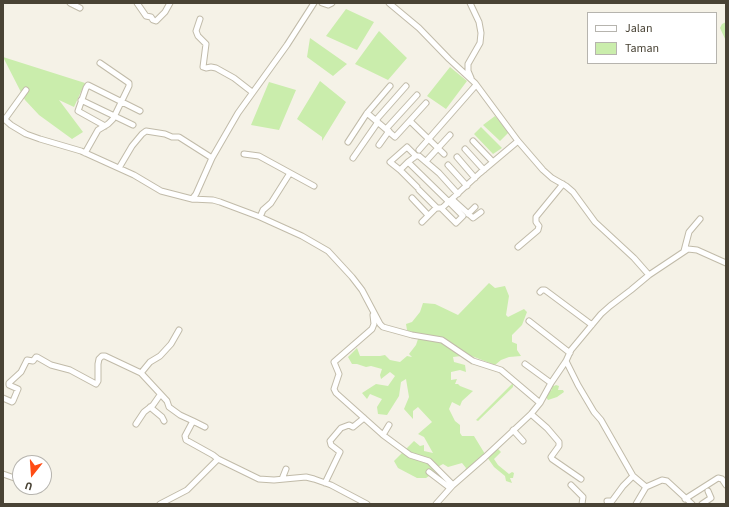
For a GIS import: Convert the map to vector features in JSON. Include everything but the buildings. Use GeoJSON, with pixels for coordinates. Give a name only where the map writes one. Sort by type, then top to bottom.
{"type":"FeatureCollection","features":[{"type":"Feature","properties":{"kind":"street"},"geometry":{"type":"LineString","coordinates":[[70,3],[80,8]]}},
{"type":"Feature","properties":{"kind":"street"},"geometry":{"type":"LineString","coordinates":[[137,3],[146,16],[156,21],[167,9],[170,3]]}},
{"type":"Feature","properties":{"kind":"street"},"geometry":{"type":"LineString","coordinates":[[192,199],[196,194],[212,158],[234,118],[287,45],[314,3]]}},
{"type":"Feature","properties":{"kind":"street"},"geometry":{"type":"LineString","coordinates":[[322,3],[328,5],[332,3]]}},
{"type":"Feature","properties":{"kind":"street"},"geometry":{"type":"LineString","coordinates":[[389,3],[419,28],[474,83],[518,141],[543,170],[573,192],[595,222],[634,258],[649,275]]}},
{"type":"Feature","properties":{"kind":"street"},"geometry":{"type":"LineString","coordinates":[[470,3],[479,22],[481,33],[480,43],[468,64],[468,71],[474,83]]}},
{"type":"Feature","properties":{"kind":"street"},"geometry":{"type":"LineString","coordinates":[[200,19],[196,31],[198,36],[206,44],[203,67],[216,68],[234,78],[252,92]]}},
{"type":"Feature","properties":{"kind":"street"},"geometry":{"type":"LineString","coordinates":[[85,152],[98,130],[110,122],[128,89],[129,83],[100,64]]}},
{"type":"Feature","properties":{"kind":"street"},"geometry":{"type":"LineString","coordinates":[[419,150],[474,83]]}},
{"type":"Feature","properties":{"kind":"street"},"geometry":{"type":"LineString","coordinates":[[105,126],[79,112],[78,109],[88,85],[140,111]]}},
{"type":"Feature","properties":{"kind":"street"},"geometry":{"type":"LineString","coordinates":[[348,142],[367,112],[390,86]]}},
{"type":"Feature","properties":{"kind":"street"},"geometry":{"type":"LineString","coordinates":[[353,158],[377,121],[406,86]]}},
{"type":"Feature","properties":{"kind":"street"},"geometry":{"type":"LineString","coordinates":[[26,90],[4,119],[11,125],[26,134],[85,152],[134,175],[161,191],[192,199],[220,202],[260,217],[302,236],[328,251],[352,277],[362,290],[373,312],[383,327],[412,335],[442,340],[473,361],[501,370],[540,403]]}},
{"type":"Feature","properties":{"kind":"street"},"geometry":{"type":"LineString","coordinates":[[379,145],[387,130],[416,95]]}},
{"type":"Feature","properties":{"kind":"street"},"geometry":{"type":"LineString","coordinates":[[82,100],[133,124]]}},
{"type":"Feature","properties":{"kind":"street"},"geometry":{"type":"LineString","coordinates":[[367,112],[395,137],[426,103]]}},
{"type":"Feature","properties":{"kind":"street"},"geometry":{"type":"LineString","coordinates":[[410,121],[444,154]]}},
{"type":"Feature","properties":{"kind":"street"},"geometry":{"type":"LineString","coordinates":[[119,168],[132,146],[146,131],[163,133],[172,137],[179,137],[212,158]]}},
{"type":"Feature","properties":{"kind":"street"},"geometry":{"type":"LineString","coordinates":[[428,159],[450,135]]}},
{"type":"Feature","properties":{"kind":"street"},"geometry":{"type":"LineString","coordinates":[[473,140],[493,162]]}},
{"type":"Feature","properties":{"kind":"street"},"geometry":{"type":"LineString","coordinates":[[422,222],[428,215],[451,201],[518,141]]}},
{"type":"Feature","properties":{"kind":"street"},"geometry":{"type":"LineString","coordinates":[[451,201],[463,216],[456,223],[390,162],[407,147],[416,156],[439,173],[458,194]]}},
{"type":"Feature","properties":{"kind":"street"},"geometry":{"type":"LineString","coordinates":[[465,149],[484,170]]}},
{"type":"Feature","properties":{"kind":"street"},"geometry":{"type":"LineString","coordinates":[[244,154],[259,156],[314,186]]}},
{"type":"Feature","properties":{"kind":"street"},"geometry":{"type":"LineString","coordinates":[[400,170],[416,156]]}},
{"type":"Feature","properties":{"kind":"street"},"geometry":{"type":"LineString","coordinates":[[457,156],[475,178]]}},
{"type":"Feature","properties":{"kind":"street"},"geometry":{"type":"LineString","coordinates":[[408,162],[451,201],[473,218],[481,212]]}},
{"type":"Feature","properties":{"kind":"street"},"geometry":{"type":"LineString","coordinates":[[448,166],[467,186]]}},
{"type":"Feature","properties":{"kind":"street"},"geometry":{"type":"LineString","coordinates":[[260,217],[263,210],[271,203],[290,173]]}},
{"type":"Feature","properties":{"kind":"street"},"geometry":{"type":"LineString","coordinates":[[518,247],[538,230],[539,226],[536,222],[536,218],[562,184]]}},
{"type":"Feature","properties":{"kind":"street"},"geometry":{"type":"LineString","coordinates":[[412,198],[428,215]]}},
{"type":"Feature","properties":{"kind":"street"},"geometry":{"type":"LineString","coordinates":[[468,214],[475,207]]}},
{"type":"Feature","properties":{"kind":"street"},"geometry":{"type":"LineString","coordinates":[[684,251],[689,232],[700,219]]}},
{"type":"Feature","properties":{"kind":"street"},"geometry":{"type":"LineString","coordinates":[[436,504],[451,486],[531,414],[540,403],[570,353],[592,325],[610,306],[649,275],[688,249],[695,249],[726,263]]}},
{"type":"Feature","properties":{"kind":"street"},"geometry":{"type":"LineString","coordinates":[[540,292],[545,290],[592,325]]}},
{"type":"Feature","properties":{"kind":"street"},"geometry":{"type":"LineString","coordinates":[[373,312],[374,326],[333,363],[339,374],[334,386],[335,391],[383,435],[410,455],[429,461],[451,486]]}},
{"type":"Feature","properties":{"kind":"street"},"geometry":{"type":"LineString","coordinates":[[529,321],[570,353]]}},
{"type":"Feature","properties":{"kind":"street"},"geometry":{"type":"LineString","coordinates":[[142,373],[150,362],[160,356],[179,330]]}},
{"type":"Feature","properties":{"kind":"street"},"geometry":{"type":"LineString","coordinates":[[3,398],[12,402],[13,401],[18,389],[9,385],[9,383],[21,372],[27,360],[33,361],[36,357],[55,367],[70,370],[96,384],[98,381],[98,363],[102,356],[108,357],[142,373],[160,395],[167,401],[169,407],[180,415],[205,427]]}},
{"type":"Feature","properties":{"kind":"street"},"geometry":{"type":"LineString","coordinates":[[566,361],[574,378],[594,412],[601,420],[633,476],[648,488],[662,480],[665,480],[692,504]]}},
{"type":"Feature","properties":{"kind":"street"},"geometry":{"type":"LineString","coordinates":[[525,364],[551,383]]}},
{"type":"Feature","properties":{"kind":"street"},"geometry":{"type":"LineString","coordinates":[[136,424],[146,409],[150,407],[160,395]]}},
{"type":"Feature","properties":{"kind":"street"},"geometry":{"type":"LineString","coordinates":[[150,407],[162,417],[164,421]]}},
{"type":"Feature","properties":{"kind":"street"},"geometry":{"type":"LineString","coordinates":[[531,414],[548,428],[559,442],[560,446],[551,457],[552,460],[580,479]]}},
{"type":"Feature","properties":{"kind":"street"},"geometry":{"type":"LineString","coordinates":[[325,483],[340,452],[331,445],[330,441],[341,428],[349,425],[353,427],[364,418]]}},
{"type":"Feature","properties":{"kind":"street"},"geometry":{"type":"LineString","coordinates":[[193,421],[185,436],[186,440],[218,459],[259,479],[306,477],[325,483],[367,504]]}},
{"type":"Feature","properties":{"kind":"street"},"geometry":{"type":"LineString","coordinates":[[383,435],[389,425]]}},
{"type":"Feature","properties":{"kind":"street"},"geometry":{"type":"LineString","coordinates":[[513,430],[524,441]]}},
{"type":"Feature","properties":{"kind":"street"},"geometry":{"type":"LineString","coordinates":[[160,504],[187,490],[218,459]]}},
{"type":"Feature","properties":{"kind":"street"},"geometry":{"type":"LineString","coordinates":[[282,479],[286,469]]}},
{"type":"Feature","properties":{"kind":"street"},"geometry":{"type":"LineString","coordinates":[[429,472],[451,486]]}},
{"type":"Feature","properties":{"kind":"street"},"geometry":{"type":"LineString","coordinates":[[607,501],[612,501],[623,486],[633,476]]}},
{"type":"Feature","properties":{"kind":"street"},"geometry":{"type":"LineString","coordinates":[[685,499],[719,478],[722,479],[726,485]]}},
{"type":"Feature","properties":{"kind":"street"},"geometry":{"type":"LineString","coordinates":[[571,485],[583,497],[582,504]]}},
{"type":"Feature","properties":{"kind":"street"},"geometry":{"type":"LineString","coordinates":[[636,504],[646,487]]}},
{"type":"Feature","properties":{"kind":"street"},"geometry":{"type":"LineString","coordinates":[[702,504],[711,498],[708,491]]}},
{"type":"Feature","properties":{"kind":"green space"},"geometry":{"type":"Polygon","coordinates":[[[346,9],[374,22],[357,50],[326,36],[346,9]]]}},
{"type":"Feature","properties":{"kind":"green space"},"geometry":{"type":"Polygon","coordinates":[[[726,22],[726,41],[720,28],[722,24],[726,22]]]}},
{"type":"Feature","properties":{"kind":"green space"},"geometry":{"type":"Polygon","coordinates":[[[379,31],[407,58],[388,80],[355,64],[379,31]]]}},
{"type":"Feature","properties":{"kind":"green space"},"geometry":{"type":"Polygon","coordinates":[[[310,38],[347,64],[333,76],[307,57],[310,38]]]}},
{"type":"Feature","properties":{"kind":"green space"},"geometry":{"type":"Polygon","coordinates":[[[3,57],[85,83],[74,107],[59,100],[83,132],[72,139],[39,115],[25,100],[3,57]]]}},
{"type":"Feature","properties":{"kind":"green space"},"geometry":{"type":"Polygon","coordinates":[[[450,67],[467,81],[446,109],[427,96],[450,67]]]}},
{"type":"Feature","properties":{"kind":"green space"},"geometry":{"type":"Polygon","coordinates":[[[320,81],[346,102],[322,141],[322,137],[297,119],[320,81]]]}},
{"type":"Feature","properties":{"kind":"green space"},"geometry":{"type":"Polygon","coordinates":[[[269,82],[296,90],[279,130],[251,125],[269,82]]]}},
{"type":"Feature","properties":{"kind":"green space"},"geometry":{"type":"Polygon","coordinates":[[[495,116],[509,132],[500,141],[483,125],[495,116]]]}},
{"type":"Feature","properties":{"kind":"green space"},"geometry":{"type":"Polygon","coordinates":[[[481,127],[502,148],[493,154],[474,134],[481,127]]]}},
{"type":"Feature","properties":{"kind":"green space"},"geometry":{"type":"Polygon","coordinates":[[[489,283],[495,288],[505,286],[509,296],[506,315],[508,317],[524,309],[527,312],[522,325],[512,335],[512,342],[517,344],[517,350],[521,356],[509,357],[501,360],[495,365],[469,355],[453,357],[454,362],[465,365],[466,372],[460,370],[451,372],[451,380],[457,379],[455,384],[473,391],[462,401],[460,406],[452,402],[449,409],[455,421],[460,425],[460,433],[462,436],[474,436],[485,454],[464,472],[466,468],[462,463],[448,467],[443,464],[434,469],[435,472],[426,478],[417,478],[398,468],[394,461],[414,441],[420,446],[424,445],[424,451],[433,453],[424,437],[418,434],[432,422],[418,407],[413,411],[413,419],[404,409],[409,397],[406,379],[401,382],[399,396],[387,415],[378,414],[377,407],[382,399],[370,394],[367,399],[362,393],[376,384],[388,386],[395,376],[390,372],[381,379],[380,375],[382,369],[352,364],[348,357],[357,348],[360,356],[385,355],[390,360],[400,362],[407,356],[412,357],[409,354],[416,345],[418,339],[407,330],[406,324],[412,322],[420,312],[423,303],[435,304],[458,315],[489,283]]]}},
{"type":"Feature","properties":{"kind":"green space"},"geometry":{"type":"Polygon","coordinates":[[[513,383],[513,387],[478,421],[476,420],[513,383]]]}},
{"type":"Feature","properties":{"kind":"green space"},"geometry":{"type":"Polygon","coordinates":[[[552,384],[554,386],[559,386],[558,390],[563,390],[564,392],[557,397],[548,400],[546,397],[549,391],[552,390],[550,388],[552,384]]]}},
{"type":"Feature","properties":{"kind":"green space"},"geometry":{"type":"Polygon","coordinates":[[[497,448],[501,452],[494,459],[498,465],[509,474],[512,472],[514,473],[513,478],[510,478],[512,483],[506,481],[505,476],[494,467],[487,457],[497,448]]]}}]}
